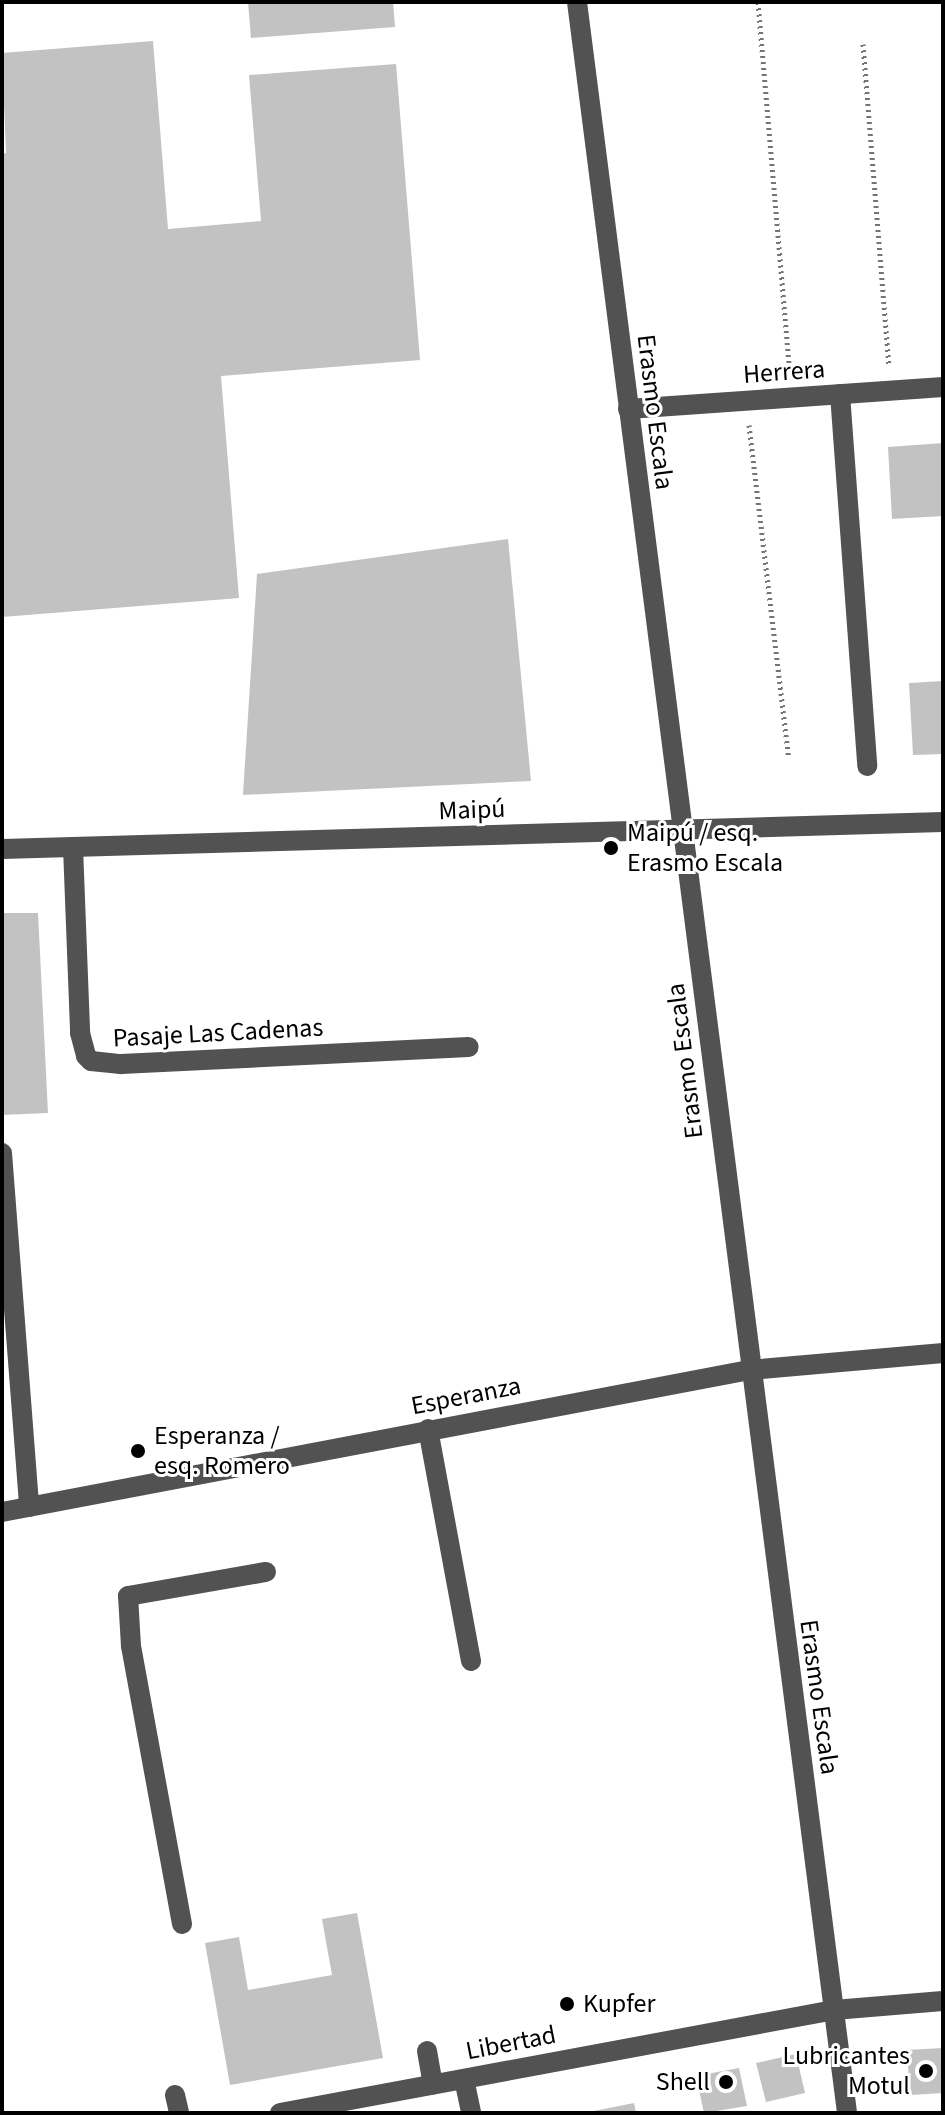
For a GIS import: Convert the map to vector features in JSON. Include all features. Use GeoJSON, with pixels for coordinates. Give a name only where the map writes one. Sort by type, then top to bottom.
{"type":"FeatureCollection","features":[{"type":"Feature","properties":{"kind":"street","name":"Erasmo Escala"},"geometry":{"type":"LineString","coordinates":[[577,2],[749,1370],[847,2113]]}},
{"type":"Feature","properties":{"kind":"street","name":"Herrera"},"geometry":{"type":"LineString","coordinates":[[628,409],[943,387]]}},
{"type":"Feature","properties":{"kind":"street"},"geometry":{"type":"LineString","coordinates":[[840,394],[867,766]]}},
{"type":"Feature","properties":{"kind":"street","name":"Maipú"},"geometry":{"type":"LineString","coordinates":[[2,849],[943,822]]}},
{"type":"Feature","properties":{"kind":"street","name":"Pasaje Las Cadenas"},"geometry":{"type":"LineString","coordinates":[[73,847],[80,1033],[86,1056],[91,1061],[121,1064],[469,1047]]}},
{"type":"Feature","properties":{"kind":"street"},"geometry":{"type":"LineString","coordinates":[[2,1153],[29,1507]]}},
{"type":"Feature","properties":{"kind":"street","name":"Esperanza"},"geometry":{"type":"LineString","coordinates":[[2,1512],[749,1370],[943,1353]]}},
{"type":"Feature","properties":{"kind":"street"},"geometry":{"type":"LineString","coordinates":[[428,1429],[471,1661]]}},
{"type":"Feature","properties":{"kind":"street"},"geometry":{"type":"LineString","coordinates":[[182,1924],[131,1646],[128,1596],[266,1572]]}},
{"type":"Feature","properties":{"kind":"street","name":"Libertad"},"geometry":{"type":"LineString","coordinates":[[280,2113],[834,2010],[943,2001]]}},
{"type":"Feature","properties":{"kind":"street"},"geometry":{"type":"LineString","coordinates":[[427,2051],[433,2084]]}},
{"type":"Feature","properties":{"kind":"street"},"geometry":{"type":"LineString","coordinates":[[464,2079],[471,2113]]}},
{"type":"Feature","properties":{"kind":"path"},"geometry":{"type":"LineString","coordinates":[[758,2],[788,350]]}},
{"type":"Feature","properties":{"kind":"path"},"geometry":{"type":"LineString","coordinates":[[863,44],[887,344]]}},
{"type":"Feature","properties":{"kind":"path"},"geometry":{"type":"LineString","coordinates":[[750,434],[789,758]]}},
{"type":"Feature","properties":{"kind":"building"},"geometry":{"type":"Polygon","coordinates":[[[248,2],[393,2],[395,27],[251,38],[248,2]]]}},
{"type":"Feature","properties":{"kind":"building"},"geometry":{"type":"Polygon","coordinates":[[[153,41],[168,229],[261,221],[249,75],[396,64],[420,360],[221,376],[239,598],[2,617],[2,154],[6,153],[2,53],[153,41]]]}},
{"type":"Feature","properties":{"kind":"building"},"geometry":{"type":"Polygon","coordinates":[[[943,443],[943,516],[892,519],[888,447],[943,443]]]}},
{"type":"Feature","properties":{"kind":"building"},"geometry":{"type":"Polygon","coordinates":[[[508,539],[531,781],[243,795],[257,574],[508,539]]]}},
{"type":"Feature","properties":{"kind":"building"},"geometry":{"type":"Polygon","coordinates":[[[943,681],[943,754],[913,755],[909,683],[943,681]]]}},
{"type":"Feature","properties":{"kind":"building"},"geometry":{"type":"Polygon","coordinates":[[[2,913],[38,913],[48,1113],[2,1115],[2,913]]]}},
{"type":"Feature","properties":{"kind":"building"},"geometry":{"type":"Polygon","coordinates":[[[357,1913],[383,2058],[230,2085],[205,1943],[239,1937],[248,1990],[332,1975],[322,1919],[357,1913]]]}},
{"type":"Feature","properties":{"kind":"building","name":"Lubricantes Motul"},"geometry":{"type":"Polygon","coordinates":[[[943,2048],[943,2093],[910,2095],[907,2050],[943,2048]]]}},
{"type":"Feature","properties":{"kind":"building"},"geometry":{"type":"Polygon","coordinates":[[[796,2054],[805,2093],[766,2102],[756,2063],[796,2054]]]}},
{"type":"Feature","properties":{"kind":"building"},"geometry":{"type":"Polygon","coordinates":[[[739,2068],[747,2106],[704,2113],[696,2076],[739,2068]]]}},
{"type":"Feature","properties":{"kind":"building"},"geometry":{"type":"Polygon","coordinates":[[[634,2103],[636,2113],[589,2113],[589,2112],[634,2103]]]}},
{"type":"Feature","properties":{"kind":"place","name":"Maipú / esq. Erasmo Escala"},"geometry":{"type":"Point","coordinates":[611,848]}},
{"type":"Feature","properties":{"kind":"place","name":"Esperanza / esq. Romero"},"geometry":{"type":"Point","coordinates":[138,1451]}},
{"type":"Feature","properties":{"kind":"place","name":"Kupfer"},"geometry":{"type":"Point","coordinates":[567,2004]}},
{"type":"Feature","properties":{"kind":"place","name":"Lubricantes Motul"},"geometry":{"type":"Point","coordinates":[926,2071]}},
{"type":"Feature","properties":{"kind":"place","name":"Shell"},"geometry":{"type":"Point","coordinates":[726,2082]}}]}
